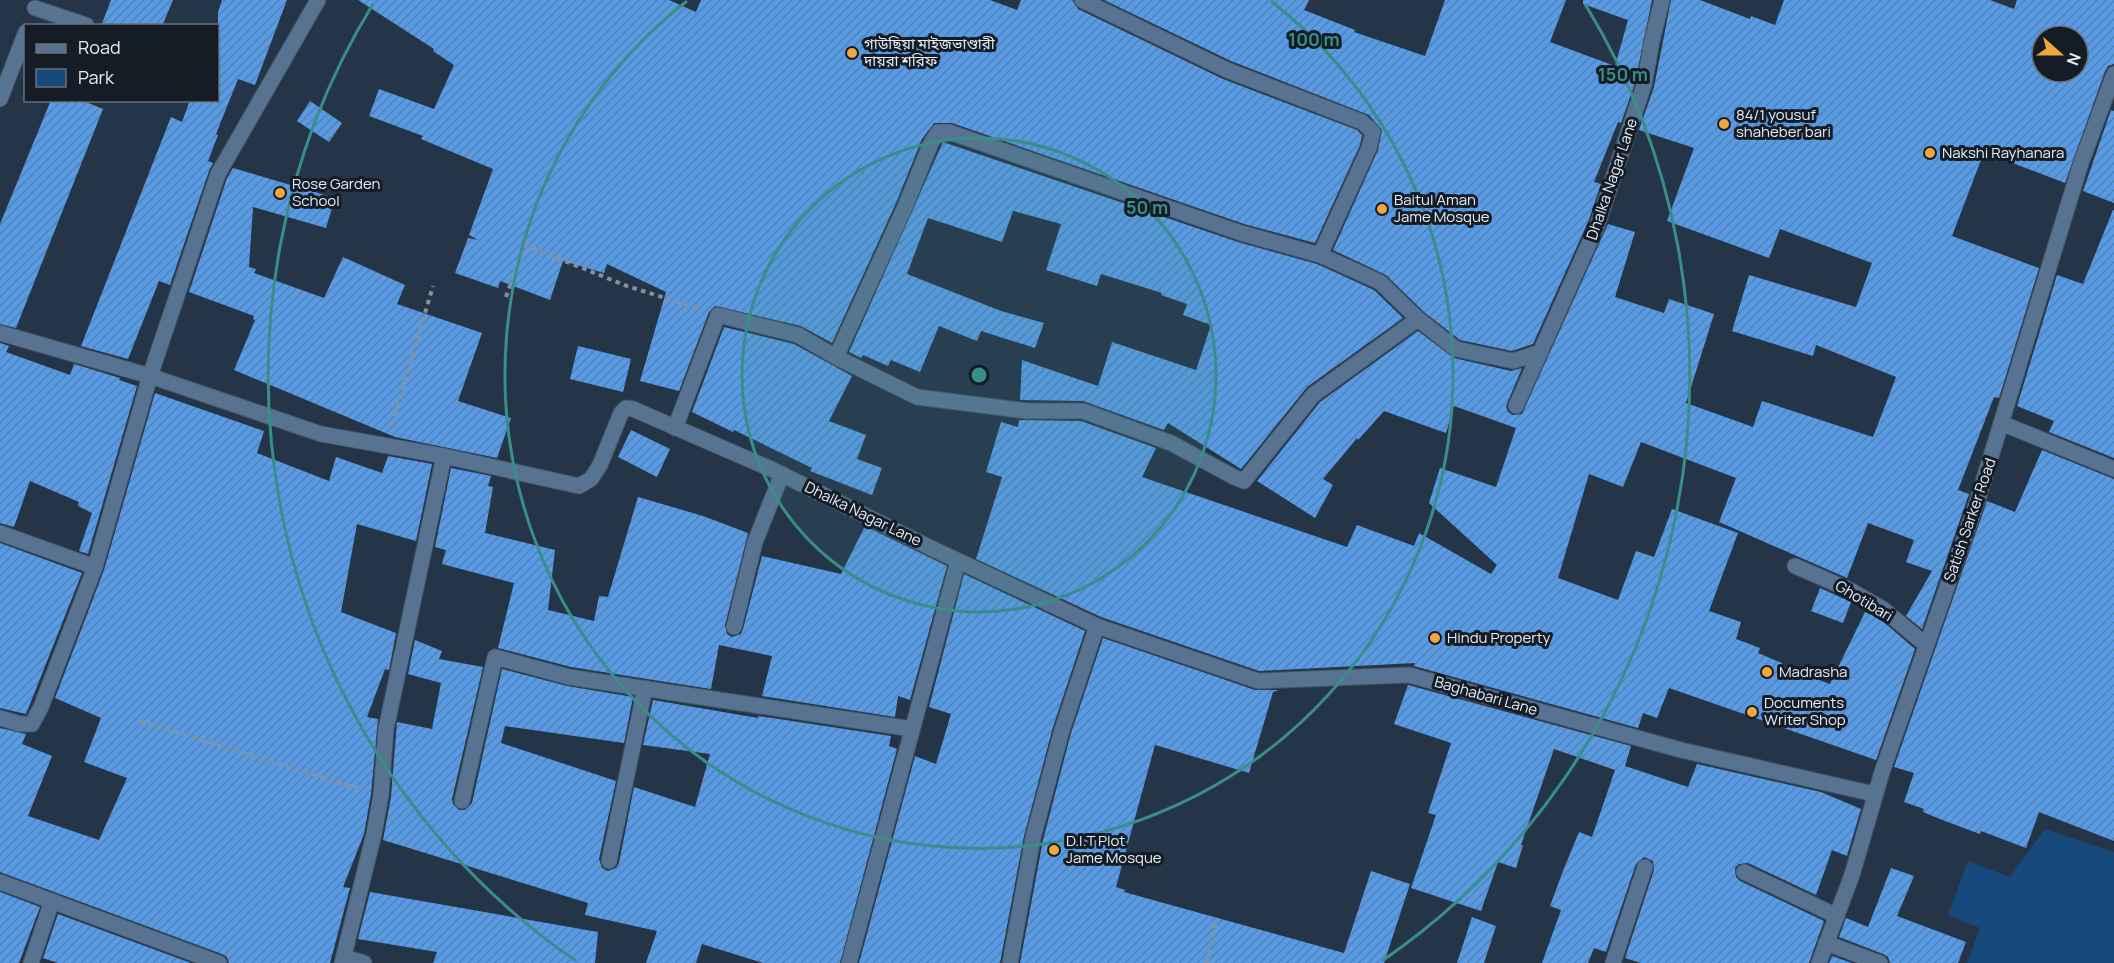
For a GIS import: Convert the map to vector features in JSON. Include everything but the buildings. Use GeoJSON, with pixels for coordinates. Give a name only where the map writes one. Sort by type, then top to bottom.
{"type":"FeatureCollection","features":[{"type":"Feature","properties":{"kind":"street"},"geometry":{"type":"LineString","coordinates":[[0,718],[20,724],[32,724],[41,707],[95,567],[150,376],[218,174],[318,0]]}},
{"type":"Feature","properties":{"kind":"street"},"geometry":{"type":"LineString","coordinates":[[1082,0],[1227,70],[1362,122],[1373,132],[1369,148],[1320,255]]}},
{"type":"Feature","properties":{"kind":"street","name":"Dhalka Nagar Lane"},"geometry":{"type":"LineString","coordinates":[[1516,406],[1597,226],[1644,85],[1662,0]]}},
{"type":"Feature","properties":{"kind":"street"},"geometry":{"type":"LineString","coordinates":[[29,24],[36,4],[84,24]]}},
{"type":"Feature","properties":{"kind":"street"},"geometry":{"type":"LineString","coordinates":[[0,99],[24,37]]}},
{"type":"Feature","properties":{"kind":"street","name":"Satish Sarker Road"},"geometry":{"type":"LineString","coordinates":[[1819,963],[1852,875],[1874,795],[1976,505],[2081,163],[2114,74]]}},
{"type":"Feature","properties":{"kind":"street"},"geometry":{"type":"LineString","coordinates":[[836,357],[905,207],[931,143],[938,132],[949,132],[1241,233],[1320,255],[1380,282],[1418,319],[1456,349],[1513,361],[1540,352]]}},
{"type":"Feature","properties":{"kind":"street"},"geometry":{"type":"LineString","coordinates":[[675,428],[718,315],[798,335],[836,357],[916,397],[1027,411],[1083,411],[1171,443],[1242,481],[1313,395],[1418,319]]}},
{"type":"Feature","properties":{"kind":"street"},"geometry":{"type":"LineString","coordinates":[[0,333],[56,351],[150,376],[321,434],[444,456],[386,729],[381,795],[374,834],[343,960],[364,963]]}},
{"type":"Feature","properties":{"kind":"street","name":"Dhalka Nagar Lane"},"geometry":{"type":"LineString","coordinates":[[444,456],[579,486],[591,479],[600,465],[621,413],[626,408],[633,409],[782,474],[958,561],[1097,626]]}},
{"type":"Feature","properties":{"kind":"street"},"geometry":{"type":"LineString","coordinates":[[2001,423],[2114,469]]}},
{"type":"Feature","properties":{"kind":"street"},"geometry":{"type":"LineString","coordinates":[[734,627],[754,542],[782,474]]}},
{"type":"Feature","properties":{"kind":"street"},"geometry":{"type":"LineString","coordinates":[[0,533],[95,567]]}},
{"type":"Feature","properties":{"kind":"street"},"geometry":{"type":"LineString","coordinates":[[849,963],[958,561]]}},
{"type":"Feature","properties":{"kind":"street","name":"Ghotibari"},"geometry":{"type":"LineString","coordinates":[[1795,566],[1850,590],[1883,609],[1926,645]]}},
{"type":"Feature","properties":{"kind":"street"},"geometry":{"type":"LineString","coordinates":[[1013,962],[1033,838],[1062,730],[1097,626]]}},
{"type":"Feature","properties":{"kind":"street","name":"Baghabari Lane"},"geometry":{"type":"LineString","coordinates":[[1097,626],[1258,681],[1409,675],[1681,750],[1874,795]]}},
{"type":"Feature","properties":{"kind":"street"},"geometry":{"type":"LineString","coordinates":[[462,801],[495,657],[569,677],[912,729]]}},
{"type":"Feature","properties":{"kind":"street"},"geometry":{"type":"LineString","coordinates":[[609,861],[645,688]]}},
{"type":"Feature","properties":{"kind":"street"},"geometry":{"type":"LineString","coordinates":[[1613,963],[1645,867]]}},
{"type":"Feature","properties":{"kind":"street"},"geometry":{"type":"LineString","coordinates":[[1744,872],[1837,916]]}},
{"type":"Feature","properties":{"kind":"street"},"geometry":{"type":"LineString","coordinates":[[0,882],[219,963]]}},
{"type":"Feature","properties":{"kind":"street"},"geometry":{"type":"LineString","coordinates":[[31,963],[52,901]]}},
{"type":"Feature","properties":{"kind":"street"},"geometry":{"type":"LineString","coordinates":[[1826,943],[1880,963]]}},
{"type":"Feature","properties":{"kind":"path"},"geometry":{"type":"LineString","coordinates":[[506,297],[525,245],[627,286],[718,315]]}},
{"type":"Feature","properties":{"kind":"path"},"geometry":{"type":"LineString","coordinates":[[386,446],[433,286]]}},
{"type":"Feature","properties":{"kind":"path"},"geometry":{"type":"LineString","coordinates":[[140,721],[381,795]]}},
{"type":"Feature","properties":{"kind":"path"},"geometry":{"type":"LineString","coordinates":[[1207,963],[1217,918]]}},
{"type":"Feature","properties":{"kind":"green space"},"geometry":{"type":"Polygon","coordinates":[[[2045,829],[2114,852],[2114,963],[1967,963],[1980,928],[1948,915],[1968,861],[2010,877],[2045,829]]]}},
{"type":"Feature","properties":{"kind":"place","name":"গাউছিয়া মাইজভাণ্ডারী দায়রা শরিফ"},"geometry":{"type":"Point","coordinates":[852,53]}},
{"type":"Feature","properties":{"kind":"place","name":"84/1 yousuf shaheber bari"},"geometry":{"type":"Point","coordinates":[1724,124]}},
{"type":"Feature","properties":{"kind":"place","name":"Nakshi Rayhanara"},"geometry":{"type":"Point","coordinates":[1930,153]}},
{"type":"Feature","properties":{"kind":"place","name":"Rose Garden School"},"geometry":{"type":"Point","coordinates":[280,193]}},
{"type":"Feature","properties":{"kind":"place","name":"Baitul Aman Jame Mosque"},"geometry":{"type":"Point","coordinates":[1382,209]}},
{"type":"Feature","properties":{"kind":"place","name":"Hindu Property"},"geometry":{"type":"Point","coordinates":[1435,638]}},
{"type":"Feature","properties":{"kind":"place","name":"Madrasha"},"geometry":{"type":"Point","coordinates":[1767,672]}},
{"type":"Feature","properties":{"kind":"place","name":"Documents Writer Shop"},"geometry":{"type":"Point","coordinates":[1752,712]}},
{"type":"Feature","properties":{"kind":"place","name":"D.I.T Plot Jame Mosque"},"geometry":{"type":"Point","coordinates":[1054,850]}}]}
